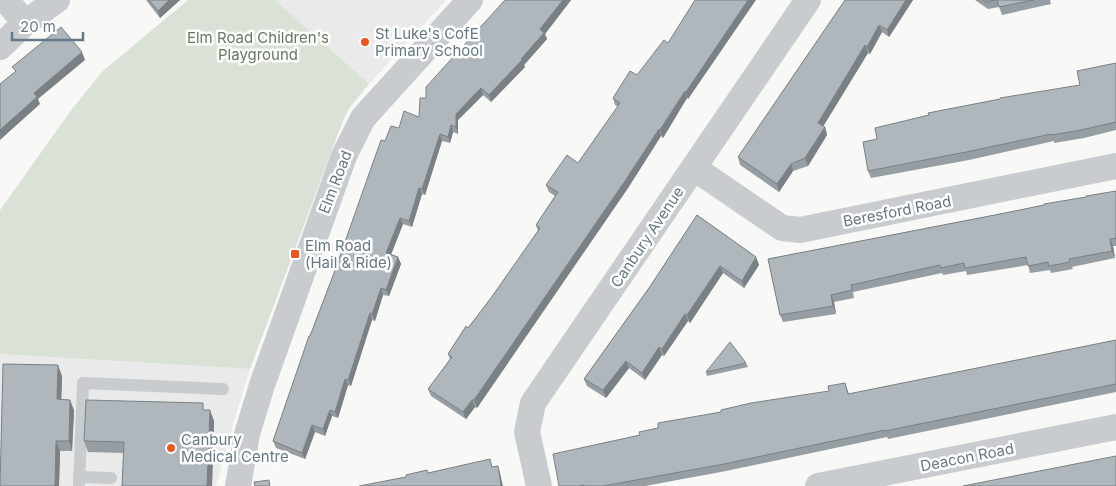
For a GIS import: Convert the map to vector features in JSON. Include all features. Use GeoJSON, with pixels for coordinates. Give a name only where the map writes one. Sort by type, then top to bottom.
{"type":"FeatureCollection","features":[{"type":"Feature","properties":{"kind":"street"},"geometry":{"type":"LineString","coordinates":[[6,0],[25,24]]}},
{"type":"Feature","properties":{"kind":"street"},"geometry":{"type":"LineString","coordinates":[[0,47],[25,24],[57,0]]}},
{"type":"Feature","properties":{"kind":"street","name":"Elm Road"},"geometry":{"type":"LineString","coordinates":[[238,486],[247,434],[254,410],[344,156],[362,118],[470,0]]}},
{"type":"Feature","properties":{"kind":"street","name":"Canbury Avenue"},"geometry":{"type":"LineString","coordinates":[[539,486],[527,432],[533,403],[808,0]]}},
{"type":"Feature","properties":{"kind":"street","name":"Beresford Road"},"geometry":{"type":"LineString","coordinates":[[694,168],[782,228],[800,230],[1116,166]]}},
{"type":"Feature","properties":{"kind":"street","name":"Deacon Road"},"geometry":{"type":"LineString","coordinates":[[818,486],[1116,427]]}},
{"type":"Feature","properties":{"kind":"lane"},"geometry":{"type":"LineString","coordinates":[[111,478],[79,481],[83,383],[223,389]]}},
{"type":"Feature","properties":{"kind":"shaded area","name":"St Luke's CofE Primary School"},"geometry":{"type":"Polygon","coordinates":[[[275,0],[446,0],[369,84],[275,0]]]}},
{"type":"Feature","properties":{"kind":"shaded area"},"geometry":{"type":"Polygon","coordinates":[[[0,354],[250,369],[216,486],[0,486],[0,354]]]}},
{"type":"Feature","properties":{"kind":"green space","name":"Elm Road Children's Playground"},"geometry":{"type":"Polygon","coordinates":[[[188,0],[275,0],[369,84],[350,107],[344,118],[250,369],[0,354],[0,210],[72,109],[103,71],[188,0]]]}},
{"type":"Feature","properties":{"kind":"building"},"geometry":{"type":"Polygon","coordinates":[[[149,0],[169,0],[158,11],[149,0]]]}},
{"type":"Feature","properties":{"kind":"building"},"geometry":{"type":"Polygon","coordinates":[[[505,0],[563,0],[540,29],[544,33],[522,60],[489,95],[481,88],[456,114],[456,127],[451,125],[448,137],[440,134],[422,189],[419,188],[409,221],[400,218],[386,253],[398,257],[386,290],[381,288],[372,314],[370,313],[348,380],[345,379],[335,412],[330,410],[323,429],[312,425],[302,453],[273,441],[309,336],[334,273],[381,140],[385,141],[391,126],[399,128],[404,111],[419,117],[420,98],[426,98],[426,87],[505,0]]]}},
{"type":"Feature","properties":{"kind":"building"},"geometry":{"type":"Polygon","coordinates":[[[695,0],[748,0],[474,400],[463,412],[428,389],[452,357],[448,354],[466,326],[468,328],[491,298],[540,228],[536,225],[558,192],[546,185],[567,155],[578,163],[620,103],[613,98],[630,71],[637,75],[664,40],[668,43],[695,0]]]}},
{"type":"Feature","properties":{"kind":"building"},"geometry":{"type":"Polygon","coordinates":[[[845,0],[906,0],[887,30],[879,25],[867,47],[865,45],[818,123],[825,127],[805,158],[791,164],[777,184],[738,157],[845,0]]]}},
{"type":"Feature","properties":{"kind":"building"},"geometry":{"type":"Polygon","coordinates":[[[997,0],[1034,0],[999,7],[997,0]]]}},
{"type":"Feature","properties":{"kind":"building"},"geometry":{"type":"Polygon","coordinates":[[[61,27],[82,52],[34,93],[37,97],[0,130],[0,84],[16,71],[12,67],[61,27]]]}},
{"type":"Feature","properties":{"kind":"building"},"geometry":{"type":"Polygon","coordinates":[[[1116,63],[1116,122],[868,171],[863,142],[877,139],[875,128],[929,115],[928,113],[1000,98],[1080,85],[1077,71],[1116,63]]]}},
{"type":"Feature","properties":{"kind":"building"},"geometry":{"type":"Polygon","coordinates":[[[1116,191],[1116,238],[1110,239],[1112,251],[1069,259],[1070,262],[1049,266],[1048,262],[1028,266],[1026,257],[965,268],[964,263],[941,268],[940,265],[851,285],[852,290],[831,295],[833,306],[780,315],[768,259],[1116,191]]]}},
{"type":"Feature","properties":{"kind":"building"},"geometry":{"type":"Polygon","coordinates":[[[697,215],[756,257],[742,281],[720,266],[687,315],[685,314],[662,349],[659,347],[642,373],[626,361],[603,390],[584,379],[649,288],[697,215]]]}},
{"type":"Feature","properties":{"kind":"building"},"geometry":{"type":"Polygon","coordinates":[[[1116,340],[1116,384],[724,464],[603,486],[559,486],[553,454],[640,435],[639,432],[658,428],[658,423],[721,412],[721,410],[751,403],[829,391],[828,386],[845,383],[848,394],[1116,340]]]}},
{"type":"Feature","properties":{"kind":"building"},"geometry":{"type":"Polygon","coordinates":[[[730,342],[746,363],[706,372],[730,342]]]}},
{"type":"Feature","properties":{"kind":"building"},"geometry":{"type":"Polygon","coordinates":[[[3,364],[58,365],[57,399],[70,400],[69,441],[56,441],[55,486],[0,486],[3,364]]]}},
{"type":"Feature","properties":{"kind":"building","name":"Canbury Medical Centre"},"geometry":{"type":"Polygon","coordinates":[[[86,400],[203,403],[203,410],[210,410],[207,486],[122,486],[124,442],[84,441],[86,400]]]}},
{"type":"Feature","properties":{"kind":"building"},"geometry":{"type":"Polygon","coordinates":[[[1116,456],[1116,486],[963,486],[1116,456]]]}},
{"type":"Feature","properties":{"kind":"building"},"geometry":{"type":"Polygon","coordinates":[[[490,459],[492,467],[498,466],[501,486],[359,486],[406,477],[406,475],[427,470],[428,473],[490,459]]]}},
{"type":"Feature","properties":{"kind":"building"},"geometry":{"type":"Polygon","coordinates":[[[269,480],[270,486],[255,486],[254,482],[269,480]]]}},
{"type":"Feature","properties":{"kind":"place","name":"St Luke's CofE Primary School"},"geometry":{"type":"Point","coordinates":[365,42]}},
{"type":"Feature","properties":{"kind":"place","name":"Elm Road (Hail & Ride)"},"geometry":{"type":"Point","coordinates":[295,254]}},
{"type":"Feature","properties":{"kind":"place","name":"Canbury Medical Centre"},"geometry":{"type":"Point","coordinates":[171,448]}}]}
